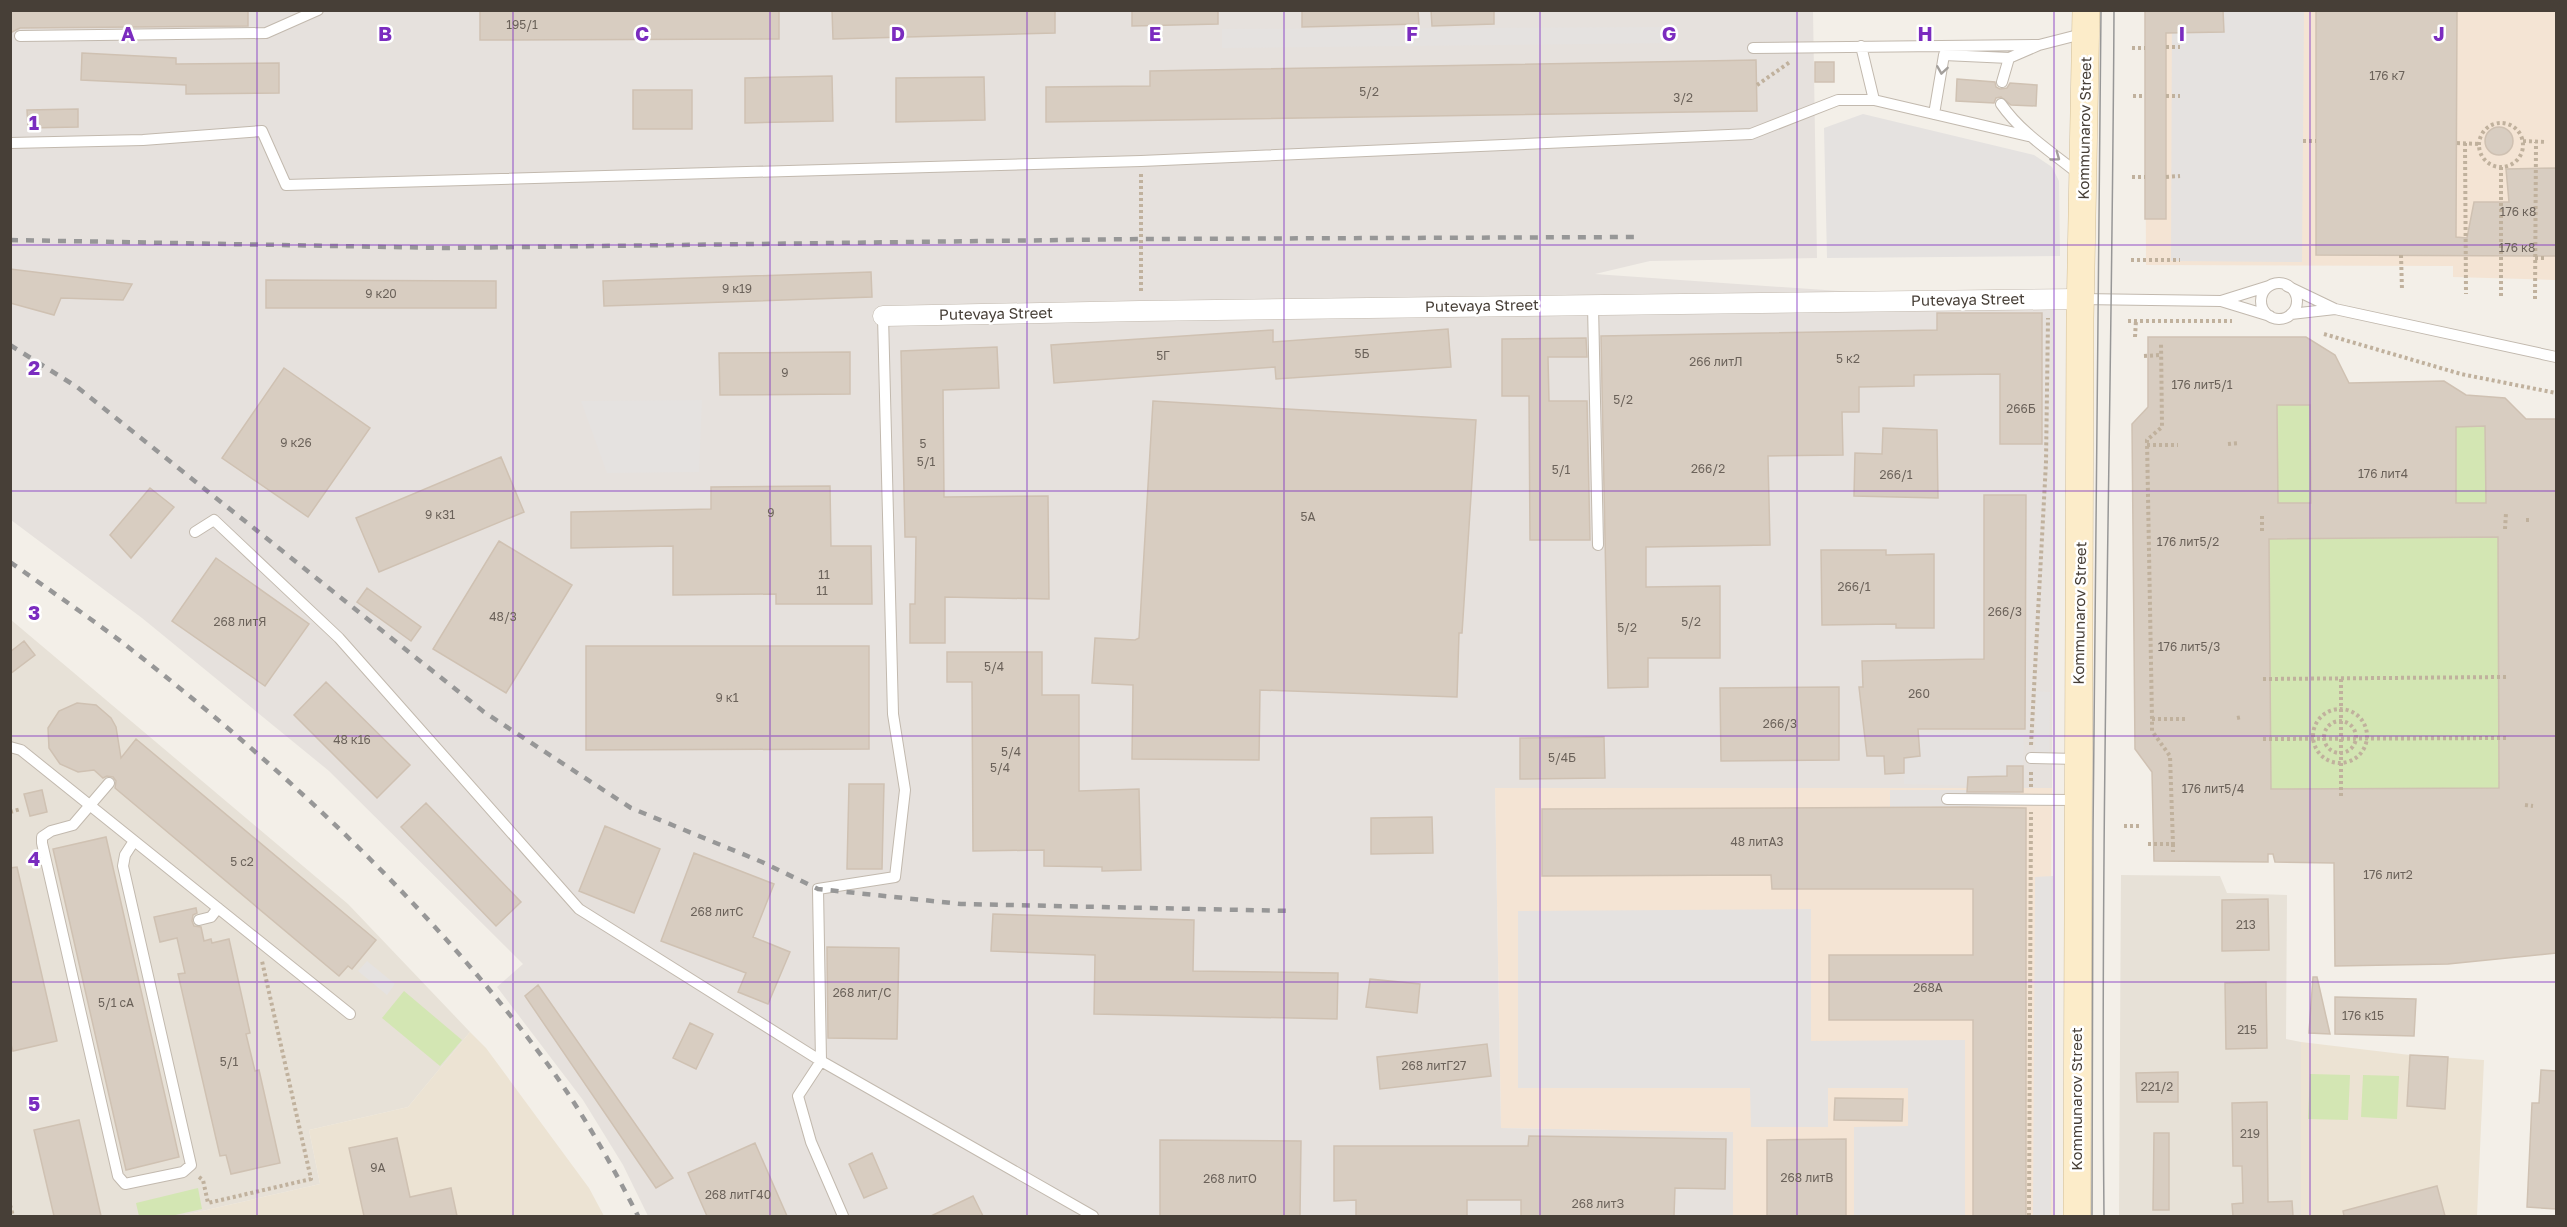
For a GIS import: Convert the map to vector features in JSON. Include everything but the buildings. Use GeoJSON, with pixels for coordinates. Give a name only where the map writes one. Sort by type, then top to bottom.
{"type":"FeatureCollection","features":[{"type":"Feature","properties":{"kind":"main road","name":"Kommunarov Street"},"geometry":{"type":"LineString","coordinates":[[2078,1216],[2081,299],[2086,22]]}},
{"type":"Feature","properties":{"kind":"street","name":"Putevaya Street"},"geometry":{"type":"LineString","coordinates":[[883,316],[2081,299]]}},
{"type":"Feature","properties":{"kind":"lane"},"geometry":{"type":"LineString","coordinates":[[20,36],[266,33],[318,10]]}},
{"type":"Feature","properties":{"kind":"lane"},"geometry":{"type":"LineString","coordinates":[[1934,114],[1944,55],[2009,58],[2086,22]]}},
{"type":"Feature","properties":{"kind":"lane"},"geometry":{"type":"LineString","coordinates":[[1753,48],[2039,45]]}},
{"type":"Feature","properties":{"kind":"lane"},"geometry":{"type":"LineString","coordinates":[[1861,46],[1874,100]]}},
{"type":"Feature","properties":{"kind":"lane"},"geometry":{"type":"LineString","coordinates":[[2002,82],[2009,58]]}},
{"type":"Feature","properties":{"kind":"lane"},"geometry":{"type":"LineString","coordinates":[[10,142],[143,140],[262,131],[286,185],[1141,161],[1751,134],[1838,100],[1874,100],[2028,136]]}},
{"type":"Feature","properties":{"kind":"lane"},"geometry":{"type":"LineString","coordinates":[[2001,104],[2013,122],[2028,136],[2084,178]]}},
{"type":"Feature","properties":{"kind":"lane"},"geometry":{"type":"LineString","coordinates":[[2221,301],[2279,284],[2288,286],[2335,309],[2556,357]]}},
{"type":"Feature","properties":{"kind":"lane"},"geometry":{"type":"LineString","coordinates":[[2270,286],[2264,292],[2262,302],[2265,313],[2270,316]]}},
{"type":"Feature","properties":{"kind":"lane"},"geometry":{"type":"LineString","coordinates":[[2288,286],[2297,299],[2291,314]]}},
{"type":"Feature","properties":{"kind":"lane"},"geometry":{"type":"LineString","coordinates":[[2302,313],[2309,309],[2310,304],[2306,295]]}},
{"type":"Feature","properties":{"kind":"lane"},"geometry":{"type":"LineString","coordinates":[[2081,299],[2221,301],[2280,318],[2291,314],[2335,309]]}},
{"type":"Feature","properties":{"kind":"lane"},"geometry":{"type":"LineString","coordinates":[[1593,305],[1598,545]]}},
{"type":"Feature","properties":{"kind":"lane"},"geometry":{"type":"LineString","coordinates":[[843,1216],[811,1142],[798,1096],[821,1061],[818,889],[895,877],[905,790],[893,714],[883,316]]}},
{"type":"Feature","properties":{"kind":"lane"},"geometry":{"type":"LineString","coordinates":[[195,532],[214,520],[339,638],[579,909],[821,1061],[1076,1213],[1093,1216]]}},
{"type":"Feature","properties":{"kind":"lane"},"geometry":{"type":"LineString","coordinates":[[10,747],[21,750],[350,1014]]}},
{"type":"Feature","properties":{"kind":"lane"},"geometry":{"type":"LineString","coordinates":[[2031,758],[2079,759]]}},
{"type":"Feature","properties":{"kind":"lane"},"geometry":{"type":"LineString","coordinates":[[109,783],[73,825],[46,833],[42,837],[42,843],[118,1176],[125,1184],[189,1169],[190,1161],[123,866],[125,855],[134,840]]}},
{"type":"Feature","properties":{"kind":"lane"},"geometry":{"type":"LineString","coordinates":[[1947,799],[2079,800]]}},
{"type":"Feature","properties":{"kind":"lane"},"geometry":{"type":"LineString","coordinates":[[199,920],[211,917],[218,908]]}},
{"type":"Feature","properties":{"kind":"path"},"geometry":{"type":"LineString","coordinates":[[2166,47],[2180,47]]}},
{"type":"Feature","properties":{"kind":"path"},"geometry":{"type":"LineString","coordinates":[[2132,48],[2145,48]]}},
{"type":"Feature","properties":{"kind":"path"},"geometry":{"type":"LineString","coordinates":[[1757,86],[1797,57]]}},
{"type":"Feature","properties":{"kind":"path"},"geometry":{"type":"LineString","coordinates":[[2133,96],[2145,96]]}},
{"type":"Feature","properties":{"kind":"path"},"geometry":{"type":"LineString","coordinates":[[2166,96],[2180,96]]}},
{"type":"Feature","properties":{"kind":"path"},"geometry":{"type":"LineString","coordinates":[[2501,122],[2515,128],[2523,141],[2520,156],[2514,162],[2501,167],[2487,162],[2479,150],[2485,128],[2501,122]]}},
{"type":"Feature","properties":{"kind":"path"},"geometry":{"type":"LineString","coordinates":[[2303,141],[2316,141]]}},
{"type":"Feature","properties":{"kind":"path"},"geometry":{"type":"LineString","coordinates":[[2523,141],[2547,142]]}},
{"type":"Feature","properties":{"kind":"path"},"geometry":{"type":"LineString","coordinates":[[2535,299],[2536,142]]}},
{"type":"Feature","properties":{"kind":"path"},"geometry":{"type":"LineString","coordinates":[[2457,143],[2479,144]]}},
{"type":"Feature","properties":{"kind":"path"},"geometry":{"type":"LineString","coordinates":[[2465,143],[2466,294]]}},
{"type":"Feature","properties":{"kind":"path"},"geometry":{"type":"LineString","coordinates":[[1140,311],[1141,161]]}},
{"type":"Feature","properties":{"kind":"path"},"geometry":{"type":"LineString","coordinates":[[2501,167],[2501,297]]}},
{"type":"Feature","properties":{"kind":"path"},"geometry":{"type":"LineString","coordinates":[[2166,177],[2180,176]]}},
{"type":"Feature","properties":{"kind":"path"},"geometry":{"type":"LineString","coordinates":[[2132,177],[2145,177]]}},
{"type":"Feature","properties":{"kind":"path"},"geometry":{"type":"LineString","coordinates":[[2401,255],[2402,290]]}},
{"type":"Feature","properties":{"kind":"path"},"geometry":{"type":"LineString","coordinates":[[2535,258],[2545,258]]}},
{"type":"Feature","properties":{"kind":"path"},"geometry":{"type":"LineString","coordinates":[[2131,260],[2180,260]]}},
{"type":"Feature","properties":{"kind":"path"},"geometry":{"type":"LineString","coordinates":[[2135,337],[2136,320]]}},
{"type":"Feature","properties":{"kind":"path"},"geometry":{"type":"LineString","coordinates":[[2128,321],[2240,322]]}},
{"type":"Feature","properties":{"kind":"path"},"geometry":{"type":"LineString","coordinates":[[2324,334],[2461,374],[2556,393]]}},
{"type":"Feature","properties":{"kind":"path"},"geometry":{"type":"LineString","coordinates":[[2161,342],[2162,426],[2147,440],[2152,731],[2170,756],[2173,852]]}},
{"type":"Feature","properties":{"kind":"path"},"geometry":{"type":"LineString","coordinates":[[2144,356],[2161,355]]}},
{"type":"Feature","properties":{"kind":"path"},"geometry":{"type":"LineString","coordinates":[[2228,444],[2239,443]]}},
{"type":"Feature","properties":{"kind":"path"},"geometry":{"type":"LineString","coordinates":[[2147,446],[2178,445]]}},
{"type":"Feature","properties":{"kind":"path"},"geometry":{"type":"LineString","coordinates":[[2505,530],[2506,513]]}},
{"type":"Feature","properties":{"kind":"path"},"geometry":{"type":"LineString","coordinates":[[2262,514],[2262,531]]}},
{"type":"Feature","properties":{"kind":"path"},"geometry":{"type":"LineString","coordinates":[[2526,520],[2532,520]]}},
{"type":"Feature","properties":{"kind":"path"},"geometry":{"type":"LineString","coordinates":[[2341,676],[2341,796]]}},
{"type":"Feature","properties":{"kind":"path"},"geometry":{"type":"LineString","coordinates":[[2263,679],[2341,676],[2506,677]]}},
{"type":"Feature","properties":{"kind":"path"},"geometry":{"type":"LineString","coordinates":[[2340,709],[2351,711],[2360,717],[2366,726],[2368,738],[2365,748],[2358,757],[2341,764],[2323,758],[2316,751],[2313,728],[2319,718],[2328,711],[2340,709]]}},
{"type":"Feature","properties":{"kind":"path"},"geometry":{"type":"LineString","coordinates":[[2152,719],[2187,718]]}},
{"type":"Feature","properties":{"kind":"path"},"geometry":{"type":"LineString","coordinates":[[2340,721],[2353,727],[2356,738],[2349,750],[2340,752],[2328,747],[2324,738],[2330,725],[2340,721]]}},
{"type":"Feature","properties":{"kind":"path"},"geometry":{"type":"LineString","coordinates":[[2263,739],[2509,738]]}},
{"type":"Feature","properties":{"kind":"path"},"geometry":{"type":"LineString","coordinates":[[2525,805],[2533,806]]}},
{"type":"Feature","properties":{"kind":"path"},"geometry":{"type":"LineString","coordinates":[[10,812],[21,809]]}},
{"type":"Feature","properties":{"kind":"path"},"geometry":{"type":"LineString","coordinates":[[2124,826],[2139,826]]}},
{"type":"Feature","properties":{"kind":"path"},"geometry":{"type":"LineString","coordinates":[[2148,844],[2172,844]]}},
{"type":"Feature","properties":{"kind":"path"},"geometry":{"type":"LineString","coordinates":[[189,1169],[203,1180],[208,1203],[311,1179],[256,939]]}},
{"type":"Feature","properties":{"kind":"path"},"geometry":{"type":"LineString","coordinates":[[10,1205],[13,1216]]}},
{"type":"Feature","properties":{"kind":"shaded area"},"geometry":{"type":"Polygon","coordinates":[[[10,11],[1813,11],[1817,258],[1650,261],[1595,274],[2054,306],[2052,788],[1495,788],[1501,1128],[1733,1132],[1733,1216],[648,1216],[623,1165],[583,1100],[497,987],[523,964],[329,771],[142,618],[11,520],[10,11]]]}},
{"type":"Feature","properties":{"kind":"shaded area"},"geometry":{"type":"Polygon","coordinates":[[[2145,11],[2556,11],[2556,280],[2453,277],[2453,266],[2146,265],[2145,11]]]}},
{"type":"Feature","properties":{"kind":"shaded area"},"geometry":{"type":"Polygon","coordinates":[[[2172,11],[2304,11],[2302,262],[2171,261],[2172,11]]]}},
{"type":"Feature","properties":{"kind":"shaded area"},"geometry":{"type":"Polygon","coordinates":[[[1675,27],[1675,43],[1222,48],[1222,29],[1675,27]]]}},
{"type":"Feature","properties":{"kind":"shaded area"},"geometry":{"type":"Polygon","coordinates":[[[1863,114],[2034,155],[2052,167],[2059,181],[2060,256],[1827,258],[1824,128],[1863,114]]]}},
{"type":"Feature","properties":{"kind":"shaded area"},"geometry":{"type":"Polygon","coordinates":[[[702,400],[699,472],[607,473],[581,401],[702,400]]]}},
{"type":"Feature","properties":{"kind":"shaded area"},"geometry":{"type":"Polygon","coordinates":[[[10,619],[348,904],[470,1032],[408,1107],[309,1130],[320,1184],[180,1216],[11,1216],[10,619]]]}},
{"type":"Feature","properties":{"kind":"shaded area"},"geometry":{"type":"Polygon","coordinates":[[[2036,691],[2050,692],[2049,763],[2035,763],[2036,691]]]}},
{"type":"Feature","properties":{"kind":"shaded area"},"geometry":{"type":"Polygon","coordinates":[[[1918,732],[2024,733],[2023,766],[2007,766],[2007,776],[1968,777],[1968,786],[1904,784],[1904,758],[1918,732]]]}},
{"type":"Feature","properties":{"kind":"shaded area"},"geometry":{"type":"Polygon","coordinates":[[[1495,788],[2052,788],[2050,1027],[2053,1216],[1733,1216],[1733,1132],[1501,1128],[1495,788]]]}},
{"type":"Feature","properties":{"kind":"shaded area"},"geometry":{"type":"Polygon","coordinates":[[[1890,790],[2020,790],[2020,806],[1890,807],[1890,790]]]}},
{"type":"Feature","properties":{"kind":"shaded area"},"geometry":{"type":"Polygon","coordinates":[[[2121,875],[2220,876],[2227,893],[2287,895],[2286,1039],[2301,1042],[2301,1216],[2119,1216],[2121,875]]]}},
{"type":"Feature","properties":{"kind":"shaded area"},"geometry":{"type":"Polygon","coordinates":[[[2053,876],[2051,1216],[2033,1216],[2035,877],[2053,876]]]}},
{"type":"Feature","properties":{"kind":"shaded area"},"geometry":{"type":"Polygon","coordinates":[[[1811,909],[1811,1041],[1965,1040],[1965,1216],[1854,1216],[1854,1127],[1908,1126],[1908,1088],[1828,1088],[1828,1127],[1751,1127],[1750,1088],[1518,1088],[1518,911],[1811,909]]]}},
{"type":"Feature","properties":{"kind":"shaded area"},"geometry":{"type":"Polygon","coordinates":[[[367,961],[395,984],[387,995],[358,971],[367,961]]]}},
{"type":"Feature","properties":{"kind":"shaded area"},"geometry":{"type":"Polygon","coordinates":[[[470,1032],[486,1048],[589,1188],[604,1216],[180,1216],[320,1184],[309,1130],[408,1107],[470,1032]]]}},
{"type":"Feature","properties":{"kind":"shaded area"},"geometry":{"type":"Polygon","coordinates":[[[2301,1042],[2410,1055],[2484,1060],[2477,1216],[2301,1216],[2301,1042]]]}},
{"type":"Feature","properties":{"kind":"green space"},"geometry":{"type":"Polygon","coordinates":[[[2277,405],[2310,405],[2311,503],[2278,503],[2277,405]]]}},
{"type":"Feature","properties":{"kind":"green space"},"geometry":{"type":"Polygon","coordinates":[[[2485,426],[2486,503],[2456,503],[2456,427],[2485,426]]]}},
{"type":"Feature","properties":{"kind":"green space"},"geometry":{"type":"Polygon","coordinates":[[[2498,537],[2499,788],[2271,789],[2269,539],[2498,537]]]}},
{"type":"Feature","properties":{"kind":"green space"},"geometry":{"type":"Polygon","coordinates":[[[404,991],[462,1040],[440,1066],[382,1018],[404,991]]]}},
{"type":"Feature","properties":{"kind":"green space"},"geometry":{"type":"Polygon","coordinates":[[[2310,1074],[2350,1075],[2348,1120],[2308,1119],[2310,1074]]]}},
{"type":"Feature","properties":{"kind":"green space"},"geometry":{"type":"Polygon","coordinates":[[[2363,1075],[2399,1076],[2397,1119],[2361,1117],[2363,1075]]]}},
{"type":"Feature","properties":{"kind":"green space"},"geometry":{"type":"Polygon","coordinates":[[[198,1188],[202,1209],[171,1216],[139,1216],[136,1203],[198,1188]]]}},
{"type":"Feature","properties":{"kind":"tram line"},"geometry":{"type":"LineString","coordinates":[[2092,1216],[2093,835],[2101,10]]}},
{"type":"Feature","properties":{"kind":"tram line"},"geometry":{"type":"LineString","coordinates":[[2104,1216],[2105,764],[2114,10]]}},
{"type":"Feature","properties":{"kind":"railway"},"geometry":{"type":"LineString","coordinates":[[10,240],[444,248],[1141,239],[1637,237]]}},
{"type":"Feature","properties":{"kind":"railway"},"geometry":{"type":"LineString","coordinates":[[10,345],[77,387],[484,712],[631,808],[762,862],[818,889],[961,904],[1293,911]]}},
{"type":"Feature","properties":{"kind":"railway"},"geometry":{"type":"LineString","coordinates":[[10,562],[123,643],[239,738],[296,788],[404,894],[455,949],[549,1066],[574,1102],[638,1216]]}}]}
